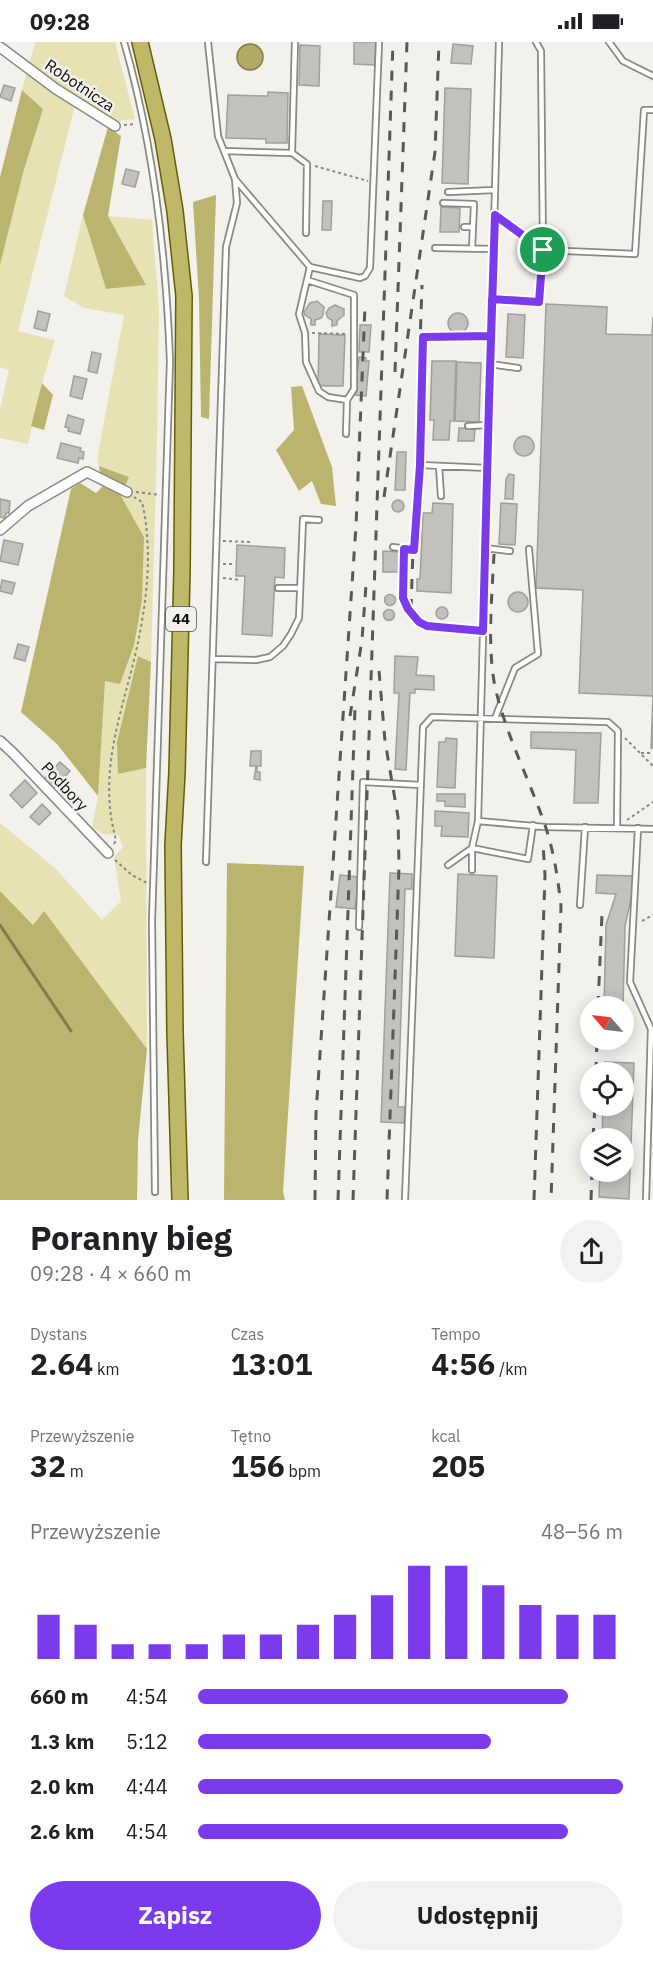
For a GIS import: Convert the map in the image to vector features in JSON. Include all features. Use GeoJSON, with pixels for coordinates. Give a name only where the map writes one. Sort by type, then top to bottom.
{"type":"FeatureCollection","features":[{"type":"Feature","properties":{"kind":"main road","name":"44"},"geometry":{"type":"LineString","coordinates":[[140,42],[163,139],[175,211],[184,296],[182,570],[173,845],[180,1200]]}},
{"type":"Feature","properties":{"kind":"street","name":"Robotnicza"},"geometry":{"type":"LineString","coordinates":[[0,47],[56,89],[115,126]]}},
{"type":"Feature","properties":{"kind":"street"},"geometry":{"type":"LineString","coordinates":[[0,530],[28,506],[87,472],[127,492]]}},
{"type":"Feature","properties":{"kind":"street","name":"Podbory"},"geometry":{"type":"LineString","coordinates":[[0,741],[108,853]]}},
{"type":"Feature","properties":{"kind":"lane"},"geometry":{"type":"LineString","coordinates":[[124,42],[134,74],[161,222],[170,361],[153,885],[155,1192]]}},
{"type":"Feature","properties":{"kind":"lane"},"geometry":{"type":"LineString","coordinates":[[206,862],[226,247],[237,203],[235,179],[218,136],[208,42]]}},
{"type":"Feature","properties":{"kind":"lane"},"geometry":{"type":"LineString","coordinates":[[292,153],[295,42]]}},
{"type":"Feature","properties":{"kind":"lane"},"geometry":{"type":"LineString","coordinates":[[235,179],[310,267],[360,278],[368,273],[379,42]]}},
{"type":"Feature","properties":{"kind":"lane"},"geometry":{"type":"LineString","coordinates":[[472,870],[472,848],[478,820],[500,42]]}},
{"type":"Feature","properties":{"kind":"lane"},"geometry":{"type":"LineString","coordinates":[[492,299],[539,302],[543,250],[541,51],[536,42]]}},
{"type":"Feature","properties":{"kind":"lane"},"geometry":{"type":"LineString","coordinates":[[609,42],[623,61],[653,76]]}},
{"type":"Feature","properties":{"kind":"lane"},"geometry":{"type":"LineString","coordinates":[[495,215],[543,250],[636,254],[644,111],[653,110]]}},
{"type":"Feature","properties":{"kind":"lane"},"geometry":{"type":"LineString","coordinates":[[224,151],[292,153],[307,164],[306,233]]}},
{"type":"Feature","properties":{"kind":"lane"},"geometry":{"type":"LineString","coordinates":[[448,192],[495,190]]}},
{"type":"Feature","properties":{"kind":"lane"},"geometry":{"type":"LineString","coordinates":[[443,203],[474,204],[472,249]]}},
{"type":"Feature","properties":{"kind":"lane"},"geometry":{"type":"LineString","coordinates":[[464,227],[473,227]]}},
{"type":"Feature","properties":{"kind":"lane"},"geometry":{"type":"LineString","coordinates":[[435,248],[494,249]]}},
{"type":"Feature","properties":{"kind":"lane"},"geometry":{"type":"LineString","coordinates":[[310,267],[299,314],[305,333],[306,362],[319,391],[328,397],[347,400]]}},
{"type":"Feature","properties":{"kind":"lane"},"geometry":{"type":"LineString","coordinates":[[307,280],[354,295],[354,389],[347,400],[346,434]]}},
{"type":"Feature","properties":{"kind":"lane"},"geometry":{"type":"LineString","coordinates":[[393,548],[414,550],[420,465],[423,337],[491,336]]}},
{"type":"Feature","properties":{"kind":"lane"},"geometry":{"type":"LineString","coordinates":[[490,364],[518,368]]}},
{"type":"Feature","properties":{"kind":"lane"},"geometry":{"type":"LineString","coordinates":[[482,382],[490,381]]}},
{"type":"Feature","properties":{"kind":"lane"},"geometry":{"type":"LineString","coordinates":[[481,401],[489,401]]}},
{"type":"Feature","properties":{"kind":"lane"},"geometry":{"type":"LineString","coordinates":[[468,426],[489,425]]}},
{"type":"Feature","properties":{"kind":"lane"},"geometry":{"type":"LineString","coordinates":[[420,465],[488,468]]}},
{"type":"Feature","properties":{"kind":"lane"},"geometry":{"type":"LineString","coordinates":[[440,466],[441,496]]}},
{"type":"Feature","properties":{"kind":"lane"},"geometry":{"type":"LineString","coordinates":[[213,659],[256,660],[270,657],[283,646],[299,618],[303,519],[319,520]]}},
{"type":"Feature","properties":{"kind":"lane"},"geometry":{"type":"LineString","coordinates":[[485,548],[510,551]]}},
{"type":"Feature","properties":{"kind":"lane"},"geometry":{"type":"LineString","coordinates":[[404,549],[403,598],[408,609],[419,622],[427,626],[483,631]]}},
{"type":"Feature","properties":{"kind":"lane"},"geometry":{"type":"LineString","coordinates":[[495,718],[514,668],[538,654],[529,549]]}},
{"type":"Feature","properties":{"kind":"lane"},"geometry":{"type":"LineString","coordinates":[[278,588],[300,588]]}},
{"type":"Feature","properties":{"kind":"lane"},"geometry":{"type":"LineString","coordinates":[[405,1200],[423,727],[432,717],[608,722],[618,731],[617,827]]}},
{"type":"Feature","properties":{"kind":"lane"},"geometry":{"type":"LineString","coordinates":[[359,927],[363,782],[421,785]]}},
{"type":"Feature","properties":{"kind":"lane"},"geometry":{"type":"LineString","coordinates":[[478,820],[533,825],[653,828]]}},
{"type":"Feature","properties":{"kind":"lane"},"geometry":{"type":"LineString","coordinates":[[448,865],[472,848],[528,859],[533,825]]}},
{"type":"Feature","properties":{"kind":"lane"},"geometry":{"type":"LineString","coordinates":[[580,905],[585,827]]}},
{"type":"Feature","properties":{"kind":"lane"},"geometry":{"type":"LineString","coordinates":[[639,828],[630,982],[651,1029],[646,1200]]}},
{"type":"Feature","properties":{"kind":"path"},"geometry":{"type":"LineString","coordinates":[[115,126],[143,123]]}},
{"type":"Feature","properties":{"kind":"path"},"geometry":{"type":"LineString","coordinates":[[307,164],[374,182]]}},
{"type":"Feature","properties":{"kind":"path"},"geometry":{"type":"LineString","coordinates":[[305,333],[354,334]]}},
{"type":"Feature","properties":{"kind":"path"},"geometry":{"type":"LineString","coordinates":[[127,492],[166,495]]}},
{"type":"Feature","properties":{"kind":"path"},"geometry":{"type":"LineString","coordinates":[[127,492],[142,502],[147,523],[145,600],[137,647],[113,742],[109,783],[110,819],[116,840],[108,853],[132,875],[153,885]]}},
{"type":"Feature","properties":{"kind":"path"},"geometry":{"type":"LineString","coordinates":[[216,541],[250,542]]}},
{"type":"Feature","properties":{"kind":"path"},"geometry":{"type":"LineString","coordinates":[[215,577],[241,579]]}},
{"type":"Feature","properties":{"kind":"path"},"geometry":{"type":"LineString","coordinates":[[618,731],[653,766]]}},
{"type":"Feature","properties":{"kind":"path"},"geometry":{"type":"LineString","coordinates":[[640,753],[653,753]]}},
{"type":"Feature","properties":{"kind":"path"},"geometry":{"type":"LineString","coordinates":[[617,827],[653,802]]}},
{"type":"Feature","properties":{"kind":"path"},"geometry":{"type":"LineString","coordinates":[[633,929],[643,919],[653,915]]}},
{"type":"Feature","properties":{"kind":"shaded area"},"geometry":{"type":"Polygon","coordinates":[[[35,42],[115,42],[135,119],[119,121],[58,87],[29,65],[35,42]]]}},
{"type":"Feature","properties":{"kind":"shaded area"},"geometry":{"type":"Polygon","coordinates":[[[250,44],[259,48],[263,57],[259,66],[250,70],[241,66],[237,57],[241,48],[250,44]]]}},
{"type":"Feature","properties":{"kind":"shaded area"},"geometry":{"type":"Polygon","coordinates":[[[27,71],[75,105],[18,331],[55,340],[28,444],[0,438],[0,409],[9,370],[0,367],[0,265],[23,173],[43,109],[22,90],[27,71]]]}},
{"type":"Feature","properties":{"kind":"shaded area"},"geometry":{"type":"Polygon","coordinates":[[[22,90],[43,109],[23,173],[0,265],[0,177],[22,90]]]}},
{"type":"Feature","properties":{"kind":"shaded area"},"geometry":{"type":"Polygon","coordinates":[[[108,127],[121,136],[108,216],[146,285],[106,289],[83,215],[108,127]]]}},
{"type":"Feature","properties":{"kind":"shaded area"},"geometry":{"type":"Polygon","coordinates":[[[216,195],[209,419],[201,417],[199,299],[193,202],[216,195]]]}},
{"type":"Feature","properties":{"kind":"shaded area"},"geometry":{"type":"Polygon","coordinates":[[[83,215],[106,289],[146,285],[108,216],[152,220],[159,307],[151,662],[139,656],[118,774],[146,768],[147,1049],[44,912],[34,926],[0,891],[0,823],[55,868],[102,920],[121,901],[114,857],[123,847],[118,835],[103,834],[92,827],[98,796],[105,680],[120,684],[144,537],[121,496],[129,477],[99,466],[97,459],[124,315],[84,308],[64,296],[83,215]]]}},
{"type":"Feature","properties":{"kind":"shaded area"},"geometry":{"type":"Polygon","coordinates":[[[42,383],[53,395],[44,430],[31,426],[42,383]]]}},
{"type":"Feature","properties":{"kind":"shaded area"},"geometry":{"type":"Polygon","coordinates":[[[302,386],[332,467],[336,506],[321,504],[312,481],[299,491],[276,450],[294,430],[291,387],[302,386]]]}},
{"type":"Feature","properties":{"kind":"shaded area"},"geometry":{"type":"Polygon","coordinates":[[[99,466],[129,477],[121,496],[144,537],[142,600],[134,645],[120,684],[105,681],[98,796],[57,744],[21,712],[71,489],[80,483],[96,493],[102,487],[99,466]]]}},
{"type":"Feature","properties":{"kind":"shaded area"},"geometry":{"type":"Polygon","coordinates":[[[138,656],[151,662],[146,768],[118,774],[117,742],[138,656]]]}},
{"type":"Feature","properties":{"kind":"shaded area"},"geometry":{"type":"Polygon","coordinates":[[[227,863],[304,866],[283,1192],[285,1200],[224,1200],[227,863]]]}},
{"type":"Feature","properties":{"kind":"shaded area"},"geometry":{"type":"Polygon","coordinates":[[[0,891],[33,925],[44,911],[147,1049],[138,1140],[137,1200],[0,1200],[0,891]]]}},
{"type":"Feature","properties":{"kind":"building"},"geometry":{"type":"Polygon","coordinates":[[[354,42],[376,42],[375,65],[354,64],[354,42]]]}},
{"type":"Feature","properties":{"kind":"building"},"geometry":{"type":"Polygon","coordinates":[[[453,44],[473,46],[471,64],[451,63],[453,44]]]}},
{"type":"Feature","properties":{"kind":"building"},"geometry":{"type":"Polygon","coordinates":[[[300,45],[320,46],[319,86],[299,85],[300,45]]]}},
{"type":"Feature","properties":{"kind":"building"},"geometry":{"type":"Polygon","coordinates":[[[4,85],[15,88],[11,101],[0,97],[4,85]]]}},
{"type":"Feature","properties":{"kind":"building"},"geometry":{"type":"Polygon","coordinates":[[[445,88],[471,89],[468,184],[442,183],[445,88]]]}},
{"type":"Feature","properties":{"kind":"building"},"geometry":{"type":"Polygon","coordinates":[[[268,92],[288,93],[287,143],[266,143],[266,139],[226,138],[228,95],[268,96],[268,92]]]}},
{"type":"Feature","properties":{"kind":"building"},"geometry":{"type":"Polygon","coordinates":[[[126,169],[139,172],[135,187],[122,184],[126,169]]]}},
{"type":"Feature","properties":{"kind":"building"},"geometry":{"type":"Polygon","coordinates":[[[323,201],[332,201],[331,230],[322,230],[323,201]]]}},
{"type":"Feature","properties":{"kind":"building"},"geometry":{"type":"Polygon","coordinates":[[[441,207],[460,208],[459,232],[440,232],[441,207]]]}},
{"type":"Feature","properties":{"kind":"building"},"geometry":{"type":"Polygon","coordinates":[[[317,301],[324,307],[323,315],[315,320],[315,325],[311,325],[311,319],[304,312],[310,303],[317,301]]]}},
{"type":"Feature","properties":{"kind":"building"},"geometry":{"type":"Polygon","coordinates":[[[546,304],[607,307],[606,334],[652,335],[653,317],[653,696],[579,693],[583,590],[536,588],[546,304]]]}},
{"type":"Feature","properties":{"kind":"building"},"geometry":{"type":"Polygon","coordinates":[[[335,305],[344,309],[344,315],[337,321],[337,325],[332,326],[332,320],[326,313],[335,305]]]}},
{"type":"Feature","properties":{"kind":"building"},"geometry":{"type":"Polygon","coordinates":[[[38,311],[50,314],[46,331],[34,328],[38,311]]]}},
{"type":"Feature","properties":{"kind":"building"},"geometry":{"type":"Polygon","coordinates":[[[458,313],[465,316],[468,323],[465,330],[458,333],[451,330],[448,323],[451,316],[458,313]]]}},
{"type":"Feature","properties":{"kind":"building"},"geometry":{"type":"Polygon","coordinates":[[[508,314],[525,315],[523,358],[506,357],[508,314]]]}},
{"type":"Feature","properties":{"kind":"building"},"geometry":{"type":"Polygon","coordinates":[[[360,325],[371,325],[369,352],[359,352],[360,325]]]}},
{"type":"Feature","properties":{"kind":"building"},"geometry":{"type":"Polygon","coordinates":[[[319,334],[345,335],[343,386],[318,386],[319,334]]]}},
{"type":"Feature","properties":{"kind":"building"},"geometry":{"type":"Polygon","coordinates":[[[92,352],[101,354],[97,373],[88,371],[92,352]]]}},
{"type":"Feature","properties":{"kind":"building"},"geometry":{"type":"Polygon","coordinates":[[[359,357],[369,361],[366,396],[355,395],[359,357]]]}},
{"type":"Feature","properties":{"kind":"building"},"geometry":{"type":"Polygon","coordinates":[[[432,361],[456,361],[454,421],[450,421],[449,440],[433,440],[434,420],[430,420],[432,361]]]}},
{"type":"Feature","properties":{"kind":"building"},"geometry":{"type":"Polygon","coordinates":[[[457,362],[481,363],[479,422],[455,421],[457,362]]]}},
{"type":"Feature","properties":{"kind":"building"},"geometry":{"type":"Polygon","coordinates":[[[74,376],[87,379],[82,399],[70,396],[74,376]]]}},
{"type":"Feature","properties":{"kind":"building"},"geometry":{"type":"Polygon","coordinates":[[[68,415],[84,420],[80,434],[68,431],[69,428],[65,427],[68,415]]]}},
{"type":"Feature","properties":{"kind":"building"},"geometry":{"type":"Polygon","coordinates":[[[459,428],[475,429],[474,441],[458,441],[459,428]]]}},
{"type":"Feature","properties":{"kind":"building"},"geometry":{"type":"Polygon","coordinates":[[[524,436],[531,439],[534,446],[531,453],[524,456],[517,453],[514,446],[517,439],[524,436]]]}},
{"type":"Feature","properties":{"kind":"building"},"geometry":{"type":"Polygon","coordinates":[[[61,443],[81,448],[80,451],[84,452],[83,459],[79,458],[78,463],[57,458],[61,443]]]}},
{"type":"Feature","properties":{"kind":"building"},"geometry":{"type":"Polygon","coordinates":[[[397,452],[406,452],[405,490],[395,490],[397,452]]]}},
{"type":"Feature","properties":{"kind":"building"},"geometry":{"type":"Polygon","coordinates":[[[509,474],[514,475],[513,499],[505,499],[506,479],[509,474]]]}},
{"type":"Feature","properties":{"kind":"building"},"geometry":{"type":"Polygon","coordinates":[[[0,499],[10,501],[9,513],[6,513],[5,518],[0,517],[0,499]]]}},
{"type":"Feature","properties":{"kind":"building"},"geometry":{"type":"Polygon","coordinates":[[[400,500],[403,501],[403,511],[396,512],[393,511],[392,504],[393,501],[400,500]]]}},
{"type":"Feature","properties":{"kind":"building"},"geometry":{"type":"Polygon","coordinates":[[[433,503],[453,504],[451,593],[417,591],[417,579],[420,579],[423,513],[432,513],[433,503]]]}},
{"type":"Feature","properties":{"kind":"building"},"geometry":{"type":"Polygon","coordinates":[[[501,503],[517,504],[515,545],[499,544],[501,503]]]}},
{"type":"Feature","properties":{"kind":"building"},"geometry":{"type":"Polygon","coordinates":[[[4,540],[23,544],[18,565],[0,561],[4,540]]]}},
{"type":"Feature","properties":{"kind":"building"},"geometry":{"type":"Polygon","coordinates":[[[237,545],[285,548],[284,578],[275,577],[272,636],[242,634],[245,576],[236,576],[237,545]]]}},
{"type":"Feature","properties":{"kind":"building"},"geometry":{"type":"Polygon","coordinates":[[[383,551],[399,552],[398,572],[383,572],[383,551]]]}},
{"type":"Feature","properties":{"kind":"building"},"geometry":{"type":"Polygon","coordinates":[[[2,580],[15,583],[12,594],[0,591],[2,580]]]}},
{"type":"Feature","properties":{"kind":"building"},"geometry":{"type":"Polygon","coordinates":[[[518,592],[525,595],[528,602],[525,609],[518,612],[511,609],[508,602],[511,595],[518,592]]]}},
{"type":"Feature","properties":{"kind":"building"},"geometry":{"type":"Polygon","coordinates":[[[390,594],[396,600],[390,606],[384,600],[390,594]]]}},
{"type":"Feature","properties":{"kind":"building"},"geometry":{"type":"Polygon","coordinates":[[[444,607],[448,613],[444,619],[440,619],[436,611],[444,607]]]}},
{"type":"Feature","properties":{"kind":"building"},"geometry":{"type":"Polygon","coordinates":[[[389,609],[395,615],[389,621],[383,615],[389,609]]]}},
{"type":"Feature","properties":{"kind":"building"},"geometry":{"type":"Polygon","coordinates":[[[18,644],[29,647],[25,661],[14,658],[18,644]]]}},
{"type":"Feature","properties":{"kind":"building"},"geometry":{"type":"Polygon","coordinates":[[[395,656],[418,657],[416,675],[434,676],[434,690],[415,689],[415,693],[410,693],[406,770],[395,769],[399,693],[394,693],[395,656]]]}},
{"type":"Feature","properties":{"kind":"building"},"geometry":{"type":"Polygon","coordinates":[[[653,696],[653,748],[651,748],[653,696]]]}},
{"type":"Feature","properties":{"kind":"building"},"geometry":{"type":"Polygon","coordinates":[[[531,732],[601,733],[598,803],[574,803],[576,750],[531,748],[531,732]]]}},
{"type":"Feature","properties":{"kind":"building"},"geometry":{"type":"Polygon","coordinates":[[[446,738],[457,739],[455,788],[437,787],[439,742],[445,742],[446,738]]]}},
{"type":"Feature","properties":{"kind":"building"},"geometry":{"type":"Polygon","coordinates":[[[251,751],[261,751],[261,766],[257,766],[260,780],[254,779],[256,766],[250,766],[251,751]]]}},
{"type":"Feature","properties":{"kind":"building"},"geometry":{"type":"Polygon","coordinates":[[[60,762],[70,771],[52,790],[42,781],[60,762]]]}},
{"type":"Feature","properties":{"kind":"building"},"geometry":{"type":"Polygon","coordinates":[[[25,780],[37,793],[22,808],[10,795],[25,780]]]}},
{"type":"Feature","properties":{"kind":"building"},"geometry":{"type":"Polygon","coordinates":[[[437,794],[465,794],[465,807],[445,806],[445,801],[437,801],[437,794]]]}},
{"type":"Feature","properties":{"kind":"building"},"geometry":{"type":"Polygon","coordinates":[[[42,804],[51,813],[39,825],[30,817],[42,804]]]}},
{"type":"Feature","properties":{"kind":"building"},"geometry":{"type":"Polygon","coordinates":[[[435,811],[469,813],[468,837],[441,836],[442,826],[435,826],[435,811]]]}},
{"type":"Feature","properties":{"kind":"building"},"geometry":{"type":"Polygon","coordinates":[[[390,873],[412,874],[412,889],[405,889],[398,1107],[405,1107],[404,1123],[381,1122],[390,873]]]}},
{"type":"Feature","properties":{"kind":"building"},"geometry":{"type":"Polygon","coordinates":[[[458,874],[497,876],[494,958],[455,956],[458,874]]]}},
{"type":"Feature","properties":{"kind":"building"},"geometry":{"type":"Polygon","coordinates":[[[340,875],[359,877],[355,909],[336,907],[340,875]]]}},
{"type":"Feature","properties":{"kind":"building"},"geometry":{"type":"Polygon","coordinates":[[[597,875],[633,876],[632,895],[625,926],[623,996],[604,996],[606,925],[616,894],[596,893],[597,875]]]}},
{"type":"Feature","properties":{"kind":"building"},"geometry":{"type":"Polygon","coordinates":[[[603,1116],[632,1116],[632,1128],[602,1128],[603,1116]]]}},
{"type":"Feature","properties":{"kind":"building"},"geometry":{"type":"Polygon","coordinates":[[[600,1182],[630,1182],[629,1199],[599,1197],[600,1182]]]}},
{"type":"Feature","properties":{"kind":"waterway"},"geometry":{"type":"LineString","coordinates":[[0,925],[71,1031]]}},
{"type":"Feature","properties":{"kind":"railway"},"geometry":{"type":"LineString","coordinates":[[353,1200],[393,42]]}},
{"type":"Feature","properties":{"kind":"railway"},"geometry":{"type":"LineString","coordinates":[[395,372],[407,42]]}},
{"type":"Feature","properties":{"kind":"railway"},"geometry":{"type":"LineString","coordinates":[[384,497],[435,152],[439,42]]}},
{"type":"Feature","properties":{"kind":"railway"},"geometry":{"type":"LineString","coordinates":[[411,609],[422,285]]}},
{"type":"Feature","properties":{"kind":"railway"},"geometry":{"type":"LineString","coordinates":[[315,1200],[316,1113],[356,526],[365,306]]}},
{"type":"Feature","properties":{"kind":"railway"},"geometry":{"type":"LineString","coordinates":[[494,554],[491,638],[495,687],[505,722],[548,835],[561,906],[551,1200]]}},
{"type":"Feature","properties":{"kind":"railway"},"geometry":{"type":"LineString","coordinates":[[350,716],[362,640],[366,585]]}},
{"type":"Feature","properties":{"kind":"railway"},"geometry":{"type":"LineString","coordinates":[[379,671],[385,741],[398,817],[399,866],[387,1200]]}},
{"type":"Feature","properties":{"kind":"railway"},"geometry":{"type":"LineString","coordinates":[[338,1200],[355,708]]}},
{"type":"Feature","properties":{"kind":"railway"},"geometry":{"type":"LineString","coordinates":[[534,1200],[545,876],[543,843]]}},
{"type":"Feature","properties":{"kind":"railway"},"geometry":{"type":"LineString","coordinates":[[598,996],[602,914]]}},
{"type":"Feature","properties":{"kind":"railway"},"geometry":{"type":"LineString","coordinates":[[596,1062],[597,1050]]}},
{"type":"Feature","properties":{"kind":"railway"},"geometry":{"type":"LineString","coordinates":[[594,1116],[594,1128]]}},
{"type":"Feature","properties":{"kind":"railway"},"geometry":{"type":"LineString","coordinates":[[591,1200],[592,1182]]}},
{"type":"Feature","properties":{"kind":"route"},"geometry":{"type":"LineString","coordinates":[[543,250],[495,215],[492,299],[490,364],[483,631],[427,626],[419,622],[408,609],[403,598],[404,549],[414,550],[420,465],[423,337],[491,336],[492,299],[539,302],[543,250]]}}]}
